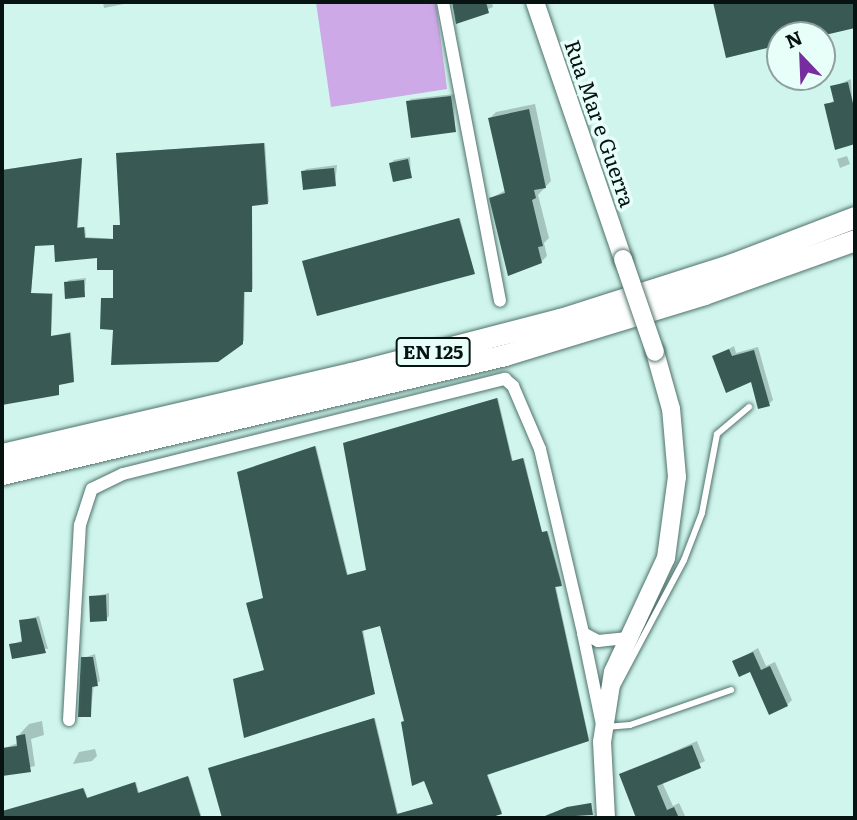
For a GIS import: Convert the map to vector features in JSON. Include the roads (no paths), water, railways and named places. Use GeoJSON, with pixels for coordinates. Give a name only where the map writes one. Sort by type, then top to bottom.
{"type":"FeatureCollection","features":[{"type":"Feature","properties":{"kind":"main road","name":"EN 125"},"geometry":{"type":"LineString","coordinates":[[2,454],[351,373],[560,319],[732,264],[855,218]]}},
{"type":"Feature","properties":{"kind":"main road","name":"EN 125"},"geometry":{"type":"LineString","coordinates":[[2,474],[505,355],[704,294],[855,240]]}},
{"type":"Feature","properties":{"kind":"street"},"geometry":{"type":"LineString","coordinates":[[443,2],[500,301]]}},
{"type":"Feature","properties":{"kind":"street","name":"Rua Mar e Guerra"},"geometry":{"type":"LineString","coordinates":[[535,2],[655,352],[671,409],[677,477],[666,558],[613,672],[604,730],[601,792],[606,818]]}},
{"type":"Feature","properties":{"kind":"street"},"geometry":{"type":"LineString","coordinates":[[69,720],[80,525],[92,489],[123,474],[505,379],[513,386],[540,449],[604,730]]}},
{"type":"Feature","properties":{"kind":"street"},"geometry":{"type":"LineString","coordinates":[[583,632],[598,641],[628,638]]}},
{"type":"Feature","properties":{"kind":"lane"},"geometry":{"type":"LineString","coordinates":[[609,698],[684,560],[702,513],[717,433],[750,407]]}},
{"type":"Feature","properties":{"kind":"lane"},"geometry":{"type":"LineString","coordinates":[[604,730],[630,725],[731,690]]}}]}
